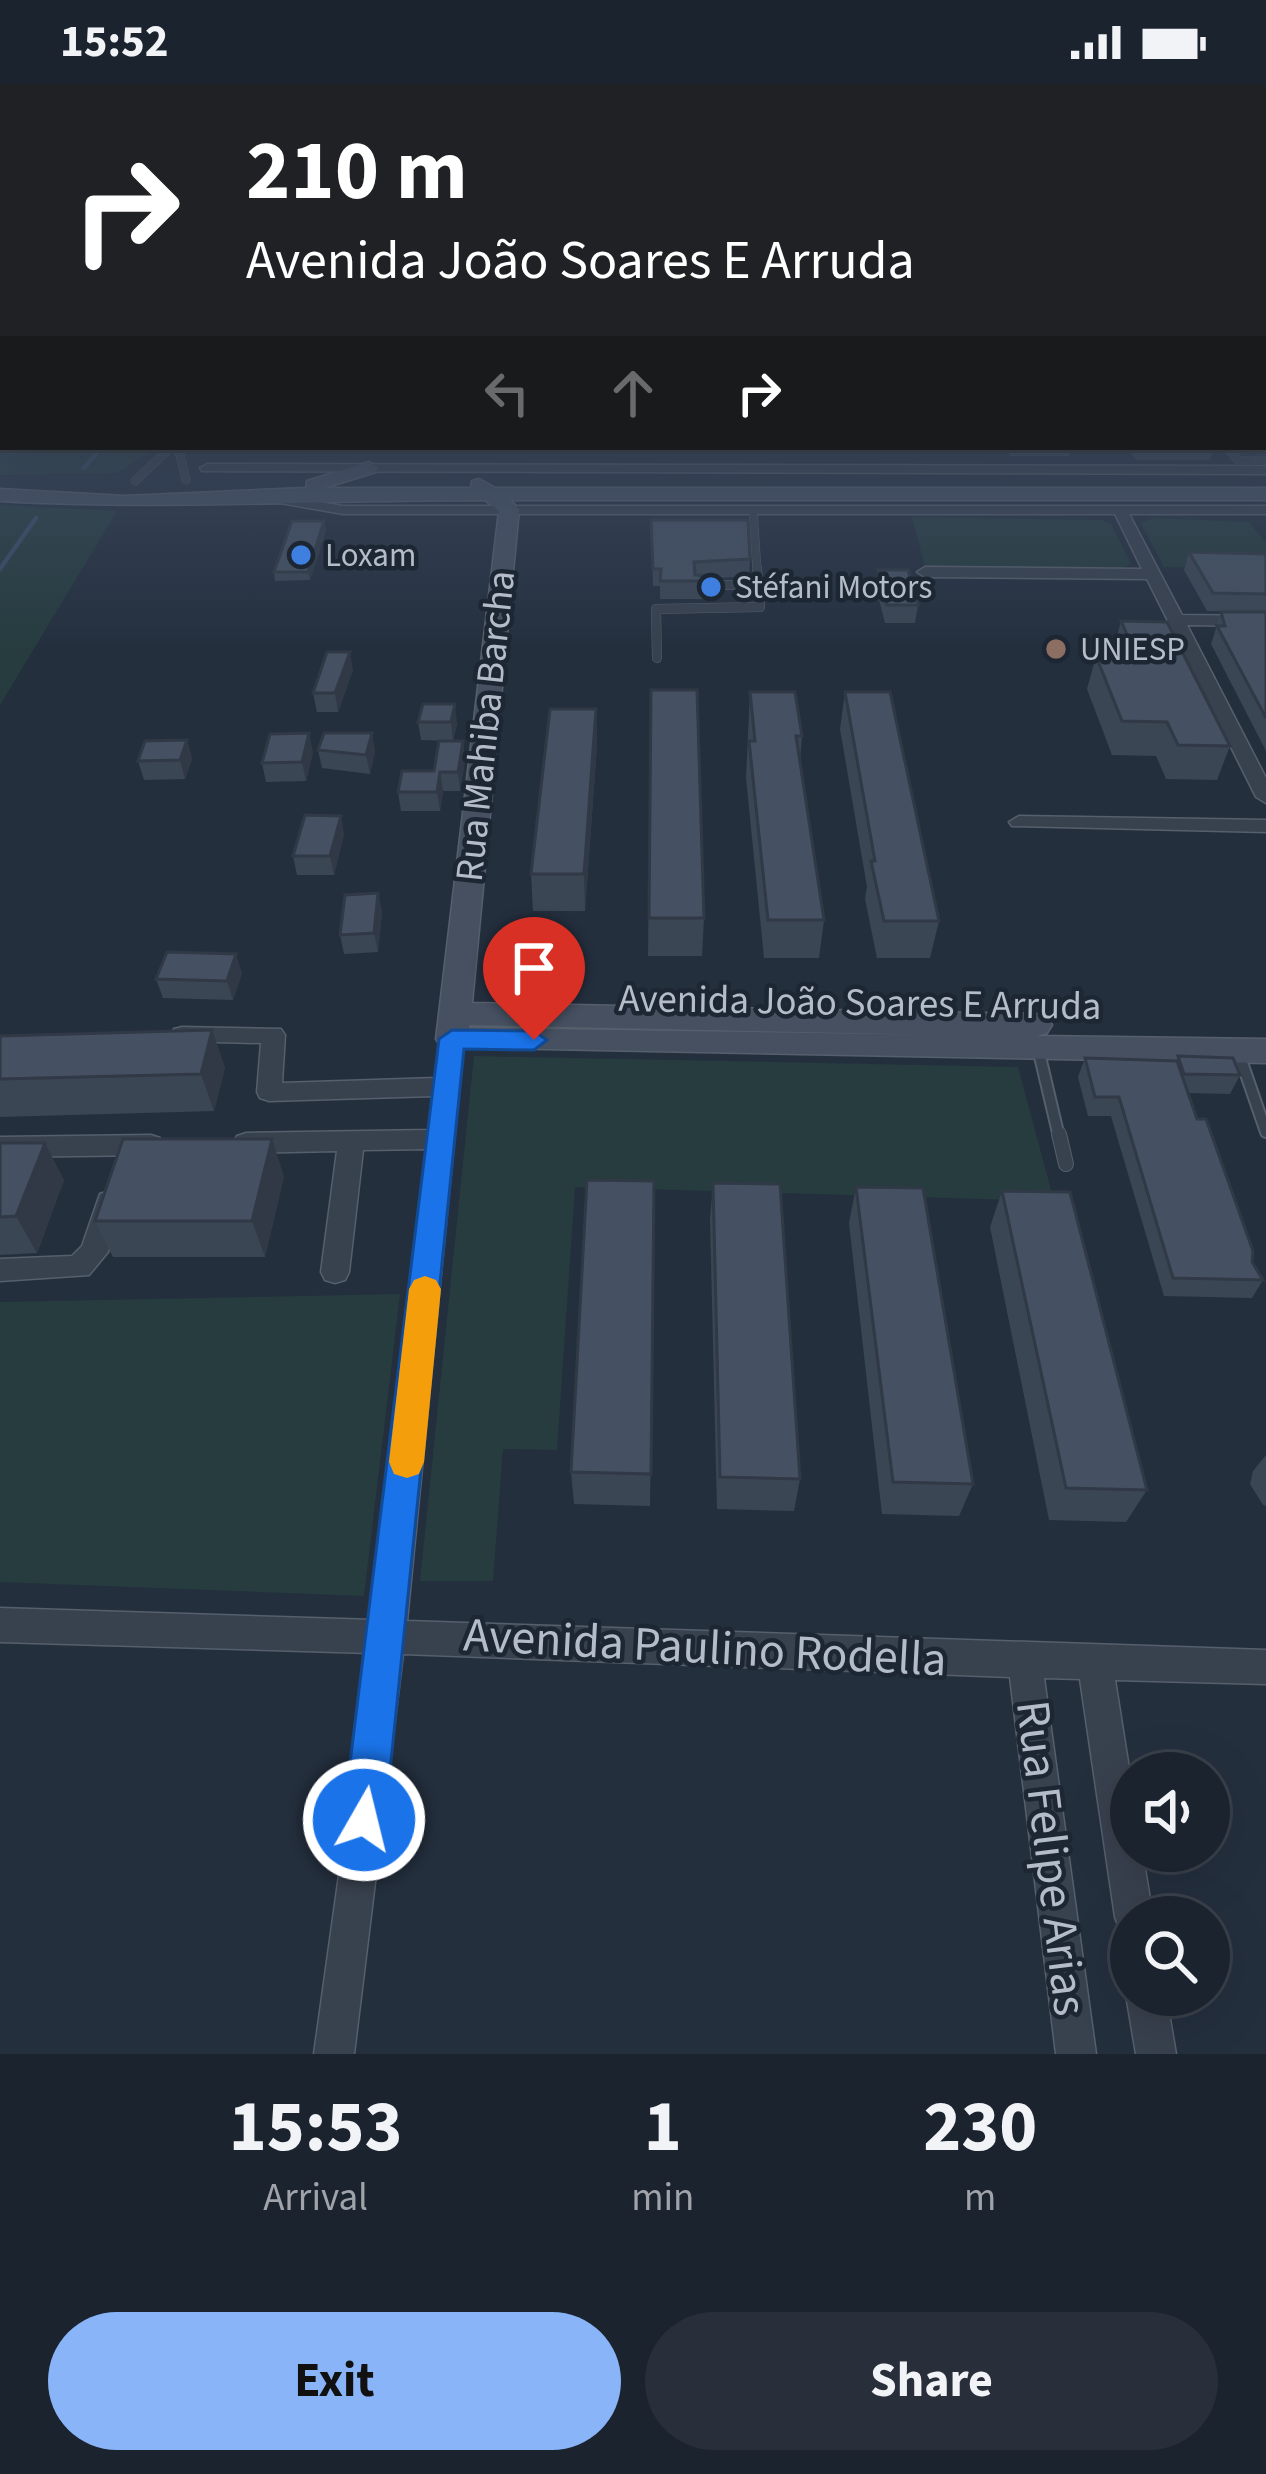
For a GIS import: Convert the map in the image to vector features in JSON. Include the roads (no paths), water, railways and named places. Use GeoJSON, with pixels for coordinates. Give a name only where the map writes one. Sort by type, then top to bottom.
{"type":"FeatureCollection","features":[{"type":"Feature","properties":{"kind":"main road"},"geometry":{"type":"LineString","coordinates":[[0,490],[143,475],[369,468]]}},
{"type":"Feature","properties":{"kind":"main road"},"geometry":{"type":"LineString","coordinates":[[327,470],[493,496]]}},
{"type":"Feature","properties":{"kind":"main road"},"geometry":{"type":"LineString","coordinates":[[170,501],[186,491],[183,474]]}},
{"type":"Feature","properties":{"kind":"main road"},"geometry":{"type":"LineString","coordinates":[[125,502],[118,492],[143,475]]}},
{"type":"Feature","properties":{"kind":"main road"},"geometry":{"type":"LineString","coordinates":[[0,490],[125,502],[261,496],[493,496],[1264,504]]}},
{"type":"Feature","properties":{"kind":"main road","name":"Rua Mahiba Barcha"},"geometry":{"type":"LineString","coordinates":[[454,1027],[493,496]]}},
{"type":"Feature","properties":{"kind":"main road","name":"Avenida João Soares E Arruda"},"geometry":{"type":"LineString","coordinates":[[454,1027],[1244,1044]]}},
{"type":"Feature","properties":{"kind":"main road","name":"Avenida João Soares E Arruda"},"geometry":{"type":"LineString","coordinates":[[657,1030],[1038,1048],[1244,1044],[1266,1030]]}},
{"type":"Feature","properties":{"kind":"street"},"geometry":{"type":"LineString","coordinates":[[207,468],[375,466]]}},
{"type":"Feature","properties":{"kind":"street"},"geometry":{"type":"LineString","coordinates":[[433,466],[441,469]]}},
{"type":"Feature","properties":{"kind":"street"},"geometry":{"type":"LineString","coordinates":[[369,468],[1056,466]]}},
{"type":"Feature","properties":{"kind":"street"},"geometry":{"type":"LineString","coordinates":[[493,496],[753,510],[1120,510],[1264,504]]}},
{"type":"Feature","properties":{"kind":"street"},"geometry":{"type":"LineString","coordinates":[[1120,510],[1266,797]]}},
{"type":"Feature","properties":{"kind":"street"},"geometry":{"type":"LineString","coordinates":[[925,572],[1152,574]]}},
{"type":"Feature","properties":{"kind":"street"},"geometry":{"type":"LineString","coordinates":[[1177,620],[1266,621]]}},
{"type":"Feature","properties":{"kind":"street"},"geometry":{"type":"LineString","coordinates":[[1019,822],[1266,826]]}},
{"type":"Feature","properties":{"kind":"street","name":"Rua Mahiba Barcha"},"geometry":{"type":"LineString","coordinates":[[334,2054],[389,1634],[454,1027]]}},
{"type":"Feature","properties":{"kind":"street"},"geometry":{"type":"LineString","coordinates":[[168,1035],[273,1035],[269,1092],[447,1088]]}},
{"type":"Feature","properties":{"kind":"street"},"geometry":{"type":"LineString","coordinates":[[216,1143],[441,1139]]}},
{"type":"Feature","properties":{"kind":"street"},"geometry":{"type":"LineString","coordinates":[[335,1272],[351,1141]]}},
{"type":"Feature","properties":{"kind":"street"},"geometry":{"type":"LineString","coordinates":[[0,1147],[171,1144]]}},
{"type":"Feature","properties":{"kind":"street"},"geometry":{"type":"LineString","coordinates":[[0,1270],[80,1267],[88,1262],[126,1145]]}},
{"type":"Feature","properties":{"kind":"street","name":"Avenida Paulino Rodella"},"geometry":{"type":"LineString","coordinates":[[0,1625],[389,1634],[1095,1665],[1266,1667]]}},
{"type":"Feature","properties":{"kind":"street","name":"Rua Felipe Arias"},"geometry":{"type":"LineString","coordinates":[[1025,1662],[1076,2054]]}},
{"type":"Feature","properties":{"kind":"street","name":"Rua Felipe Arias"},"geometry":{"type":"LineString","coordinates":[[1095,1665],[1131,1896]]}},
{"type":"Feature","properties":{"kind":"street","name":"Rua Felipe Arias"},"geometry":{"type":"LineString","coordinates":[[1150,2016],[1156,2054]]}},
{"type":"Feature","properties":{"kind":"lane"},"geometry":{"type":"LineString","coordinates":[[143,475],[153,466]]}},
{"type":"Feature","properties":{"kind":"lane"},"geometry":{"type":"LineString","coordinates":[[181,466],[183,474]]}},
{"type":"Feature","properties":{"kind":"lane"},"geometry":{"type":"LineString","coordinates":[[657,658],[656,609],[760,608],[753,510]]}},
{"type":"Feature","properties":{"kind":"lane"},"geometry":{"type":"LineString","coordinates":[[700,585],[759,584]]}},
{"type":"Feature","properties":{"kind":"lane"},"geometry":{"type":"LineString","coordinates":[[1244,1044],[1266,1132]]}},
{"type":"Feature","properties":{"kind":"lane"},"geometry":{"type":"LineString","coordinates":[[1038,1048],[1066,1164]]}},
{"type":"Feature","properties":{"kind":"waterway"},"geometry":{"type":"LineString","coordinates":[[0,569],[36,518]]}},
{"type":"Feature","properties":{"kind":"place","name":"Loxam"},"geometry":{"type":"Point","coordinates":[301,555]}},
{"type":"Feature","properties":{"kind":"place","name":"Stéfani Motors"},"geometry":{"type":"Point","coordinates":[711,587]}},
{"type":"Feature","properties":{"kind":"place","name":"UNIESP"},"geometry":{"type":"Point","coordinates":[1056,649]}}]}
